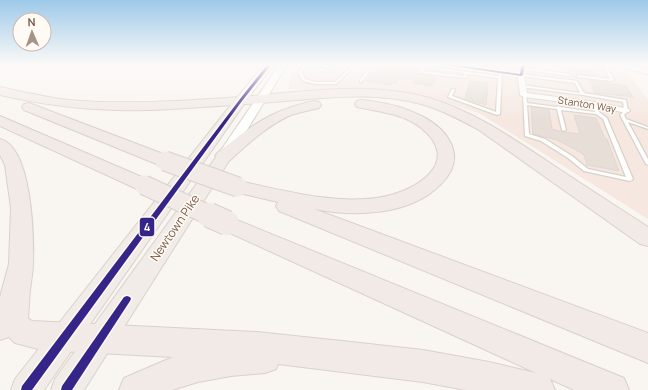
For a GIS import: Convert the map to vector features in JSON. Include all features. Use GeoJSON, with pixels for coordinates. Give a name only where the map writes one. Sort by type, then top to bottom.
{"type":"FeatureCollection","features":[{"type":"Feature","properties":{"kind":"highway"},"geometry":{"type":"LineString","coordinates":[[270,86],[271,92],[276,94],[296,96]]}},
{"type":"Feature","properties":{"kind":"highway"},"geometry":{"type":"LineString","coordinates":[[0,91],[46,102],[101,106],[152,106],[347,93],[391,95],[424,101],[448,109],[482,125],[648,238]]}},
{"type":"Feature","properties":{"kind":"highway"},"geometry":{"type":"LineString","coordinates":[[0,96],[165,161],[238,187],[648,348]]}},
{"type":"Feature","properties":{"kind":"highway","name":"Newtown Pike"},"geometry":{"type":"LineString","coordinates":[[26,390],[241,100]]}},
{"type":"Feature","properties":{"kind":"highway"},"geometry":{"type":"LineString","coordinates":[[224,156],[253,130],[276,116],[303,106],[330,103],[369,104],[405,114],[420,121],[435,132],[445,148],[447,157],[441,174],[422,190],[394,201],[353,206],[303,201],[238,187]]}},
{"type":"Feature","properties":{"kind":"highway"},"geometry":{"type":"LineString","coordinates":[[0,120],[227,222],[612,390]]}},
{"type":"Feature","properties":{"kind":"highway"},"geometry":{"type":"LineString","coordinates":[[0,144],[14,165],[21,208],[21,264],[16,291],[14,318],[18,327],[26,333],[42,336],[66,336],[257,347],[351,357],[423,366],[489,378],[538,390]]}},
{"type":"Feature","properties":{"kind":"highway","name":"Newtown Pike"},"geometry":{"type":"LineString","coordinates":[[66,390],[224,156]]}},
{"type":"Feature","properties":{"kind":"highway"},"geometry":{"type":"LineString","coordinates":[[0,327],[16,291]]}},
{"type":"Feature","properties":{"kind":"highway"},"geometry":{"type":"LineString","coordinates":[[136,390],[170,374],[196,366],[223,361],[316,354]]}},
{"type":"Feature","properties":{"kind":"main road","name":"Newtown Pike"},"geometry":{"type":"LineString","coordinates":[[241,100],[254,83]]}},
{"type":"Feature","properties":{"kind":"main road","name":"Newtown Pike"},"geometry":{"type":"LineString","coordinates":[[224,156],[272,83]]}},
{"type":"Feature","properties":{"kind":"street"},"geometry":{"type":"LineString","coordinates":[[522,86],[524,95]]}},
{"type":"Feature","properties":{"kind":"street","name":"Stanton Way"},"geometry":{"type":"LineString","coordinates":[[524,95],[594,104],[626,111]]}},
{"type":"Feature","properties":{"kind":"lane"},"geometry":{"type":"LineString","coordinates":[[321,83],[337,83]]}},
{"type":"Feature","properties":{"kind":"lane"},"geometry":{"type":"LineString","coordinates":[[453,90],[450,97],[498,114],[500,83]]}},
{"type":"Feature","properties":{"kind":"lane"},"geometry":{"type":"LineString","coordinates":[[559,83],[561,92]]}},
{"type":"Feature","properties":{"kind":"lane"},"geometry":{"type":"LineString","coordinates":[[578,83],[583,94]]}},
{"type":"Feature","properties":{"kind":"lane"},"geometry":{"type":"LineString","coordinates":[[522,86],[625,101],[626,111],[622,115],[648,164]]}},
{"type":"Feature","properties":{"kind":"lane"},"geometry":{"type":"LineString","coordinates":[[524,95],[527,135],[543,140],[570,157],[586,170],[630,179],[605,118],[597,113],[525,104]]}},
{"type":"Feature","properties":{"kind":"lane"},"geometry":{"type":"LineString","coordinates":[[594,104],[597,113]]}},
{"type":"Feature","properties":{"kind":"lane"},"geometry":{"type":"LineString","coordinates":[[558,107],[564,130]]}},
{"type":"Feature","properties":{"kind":"lane"},"geometry":{"type":"LineString","coordinates":[[625,120],[648,128]]}},
{"type":"Feature","properties":{"kind":"shaded area"},"geometry":{"type":"Polygon","coordinates":[[[289,83],[636,83],[648,100],[648,219],[479,113],[421,95],[370,88],[288,89],[289,83]]]}},
{"type":"Feature","properties":{"kind":"building"},"geometry":{"type":"Polygon","coordinates":[[[380,83],[392,83],[391,85],[380,83]]]}},
{"type":"Feature","properties":{"kind":"building"},"geometry":{"type":"Polygon","coordinates":[[[414,83],[433,83],[432,86],[414,83]]]}},
{"type":"Feature","properties":{"kind":"building"},"geometry":{"type":"Polygon","coordinates":[[[469,83],[488,83],[486,105],[465,99],[469,83]]]}},
{"type":"Feature","properties":{"kind":"building"},"geometry":{"type":"Polygon","coordinates":[[[590,83],[609,83],[626,86],[633,97],[595,93],[590,83]]]}},
{"type":"Feature","properties":{"kind":"building"},"geometry":{"type":"Polygon","coordinates":[[[531,107],[549,109],[552,129],[563,132],[580,134],[574,115],[596,118],[605,138],[607,139],[619,171],[587,165],[584,155],[576,150],[557,140],[533,134],[531,107]]]}},
{"type":"Feature","properties":{"kind":"transit line","name":"4"},"geometry":{"type":"LineString","coordinates":[[26,390],[254,83]]}},
{"type":"Feature","properties":{"kind":"transit line","name":"4"},"geometry":{"type":"LineString","coordinates":[[66,390],[127,299]]}}]}
